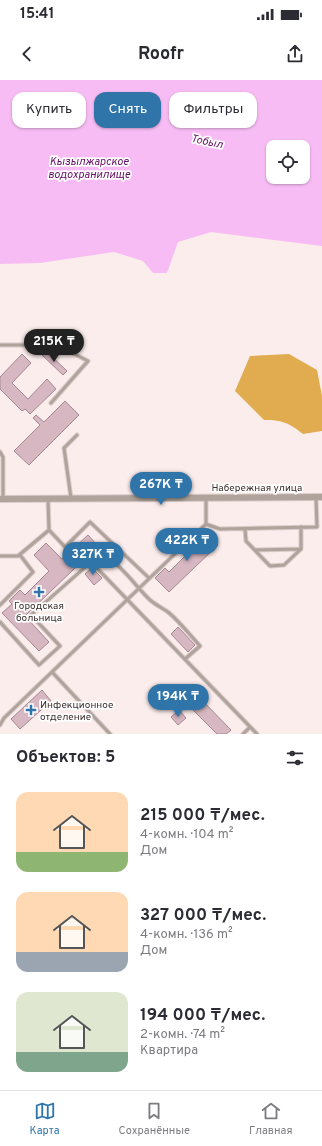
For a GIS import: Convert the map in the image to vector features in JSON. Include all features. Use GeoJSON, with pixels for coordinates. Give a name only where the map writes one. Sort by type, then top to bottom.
{"type":"FeatureCollection","features":[{"type":"Feature","properties":{"kind":"street","name":"Набережная улица"},"geometry":{"type":"LineString","coordinates":[[2,499],[319,497]]}},
{"type":"Feature","properties":{"kind":"lane"},"geometry":{"type":"LineString","coordinates":[[0,345],[57,345],[88,360],[51,403]]}},
{"type":"Feature","properties":{"kind":"lane"},"geometry":{"type":"LineString","coordinates":[[71,498],[64,448],[77,435]]}},
{"type":"Feature","properties":{"kind":"lane"},"geometry":{"type":"LineString","coordinates":[[0,452],[3,457],[2,499]]}},
{"type":"Feature","properties":{"kind":"lane"},"geometry":{"type":"LineString","coordinates":[[0,725],[4,718],[206,524],[206,497]]}},
{"type":"Feature","properties":{"kind":"lane"},"geometry":{"type":"LineString","coordinates":[[206,524],[220,529],[317,527],[319,497]]}},
{"type":"Feature","properties":{"kind":"lane"},"geometry":{"type":"LineString","coordinates":[[48,498],[49,530],[65,547],[90,522],[149,578]]}},
{"type":"Feature","properties":{"kind":"lane"},"geometry":{"type":"LineString","coordinates":[[301,527],[302,549]]}},
{"type":"Feature","properties":{"kind":"lane"},"geometry":{"type":"LineString","coordinates":[[245,529],[246,541],[270,566],[284,565],[302,549]]}},
{"type":"Feature","properties":{"kind":"lane"},"geometry":{"type":"LineString","coordinates":[[0,556],[20,555],[49,530]]}},
{"type":"Feature","properties":{"kind":"lane"},"geometry":{"type":"LineString","coordinates":[[255,550],[302,549]]}},
{"type":"Feature","properties":{"kind":"lane"},"geometry":{"type":"LineString","coordinates":[[0,622],[39,665],[60,646],[31,615],[98,554],[106,557],[140,588],[149,599],[159,608],[167,612],[200,646],[185,659]]}},
{"type":"Feature","properties":{"kind":"lane"},"geometry":{"type":"LineString","coordinates":[[0,605],[33,572],[20,555]]}},
{"type":"Feature","properties":{"kind":"lane"},"geometry":{"type":"LineString","coordinates":[[90,562],[257,734]]}},
{"type":"Feature","properties":{"kind":"lane"},"geometry":{"type":"LineString","coordinates":[[52,672],[110,734]]}},
{"type":"Feature","properties":{"kind":"lane"},"geometry":{"type":"LineString","coordinates":[[243,734],[250,727]]}},
{"type":"Feature","properties":{"kind":"shaded area"},"geometry":{"type":"Polygon","coordinates":[[[289,354],[317,370],[322,396],[322,431],[303,434],[294,427],[285,423],[264,420],[235,391],[250,356],[289,354]]]}},
{"type":"Feature","properties":{"kind":"water","name":"Кызылжарское водохранилище"},"geometry":{"type":"Polygon","coordinates":[[[0,80],[322,80],[322,246],[211,232],[178,242],[167,273],[153,273],[143,261],[114,252],[40,263],[0,264],[0,80]]]}},
{"type":"Feature","properties":{"kind":"building"},"geometry":{"type":"Polygon","coordinates":[[[46,351],[67,371],[63,375],[42,355],[46,351]]]}},
{"type":"Feature","properties":{"kind":"building"},"geometry":{"type":"Polygon","coordinates":[[[22,354],[31,363],[12,383],[28,399],[47,379],[56,389],[30,414],[25,409],[22,411],[0,389],[0,377],[22,354]]]}},
{"type":"Feature","properties":{"kind":"building"},"geometry":{"type":"Polygon","coordinates":[[[65,401],[79,415],[29,465],[14,451],[40,425],[33,418],[36,415],[44,422],[65,401]]]}},
{"type":"Feature","properties":{"kind":"building"},"geometry":{"type":"Polygon","coordinates":[[[204,531],[218,545],[169,592],[155,578],[165,568],[169,572],[196,545],[193,542],[204,531]]]}},
{"type":"Feature","properties":{"kind":"building","name":"Городская больница"},"geometry":{"type":"Polygon","coordinates":[[[88,535],[98,546],[25,616],[49,642],[39,651],[2,613],[12,604],[9,601],[20,590],[25,595],[49,571],[34,555],[46,543],[62,559],[88,535]]]}},
{"type":"Feature","properties":{"kind":"building"},"geometry":{"type":"Polygon","coordinates":[[[92,568],[102,578],[94,585],[85,574],[92,568]]]}},
{"type":"Feature","properties":{"kind":"building"},"geometry":{"type":"Polygon","coordinates":[[[178,627],[195,645],[188,652],[171,634],[178,627]]]}},
{"type":"Feature","properties":{"kind":"building","name":"Инфекционное отделение"},"geometry":{"type":"Polygon","coordinates":[[[42,690],[51,701],[20,729],[11,719],[42,690]]]}},
{"type":"Feature","properties":{"kind":"building"},"geometry":{"type":"Polygon","coordinates":[[[195,693],[231,730],[226,734],[217,734],[185,702],[195,693]]]}},
{"type":"Feature","properties":{"kind":"building"},"geometry":{"type":"Polygon","coordinates":[[[179,710],[186,718],[178,725],[171,717],[179,710]]]}},
{"type":"Feature","properties":{"kind":"place","name":"Городская больница"},"geometry":{"type":"Point","coordinates":[39,592]}},
{"type":"Feature","properties":{"kind":"place","name":"Инфекционное отделение"},"geometry":{"type":"Point","coordinates":[31,710]}},
{"type":"Feature","properties":{"kind":"water label","name":"Тобыл"},"geometry":{"type":"Point","coordinates":[207,141]}}]}
